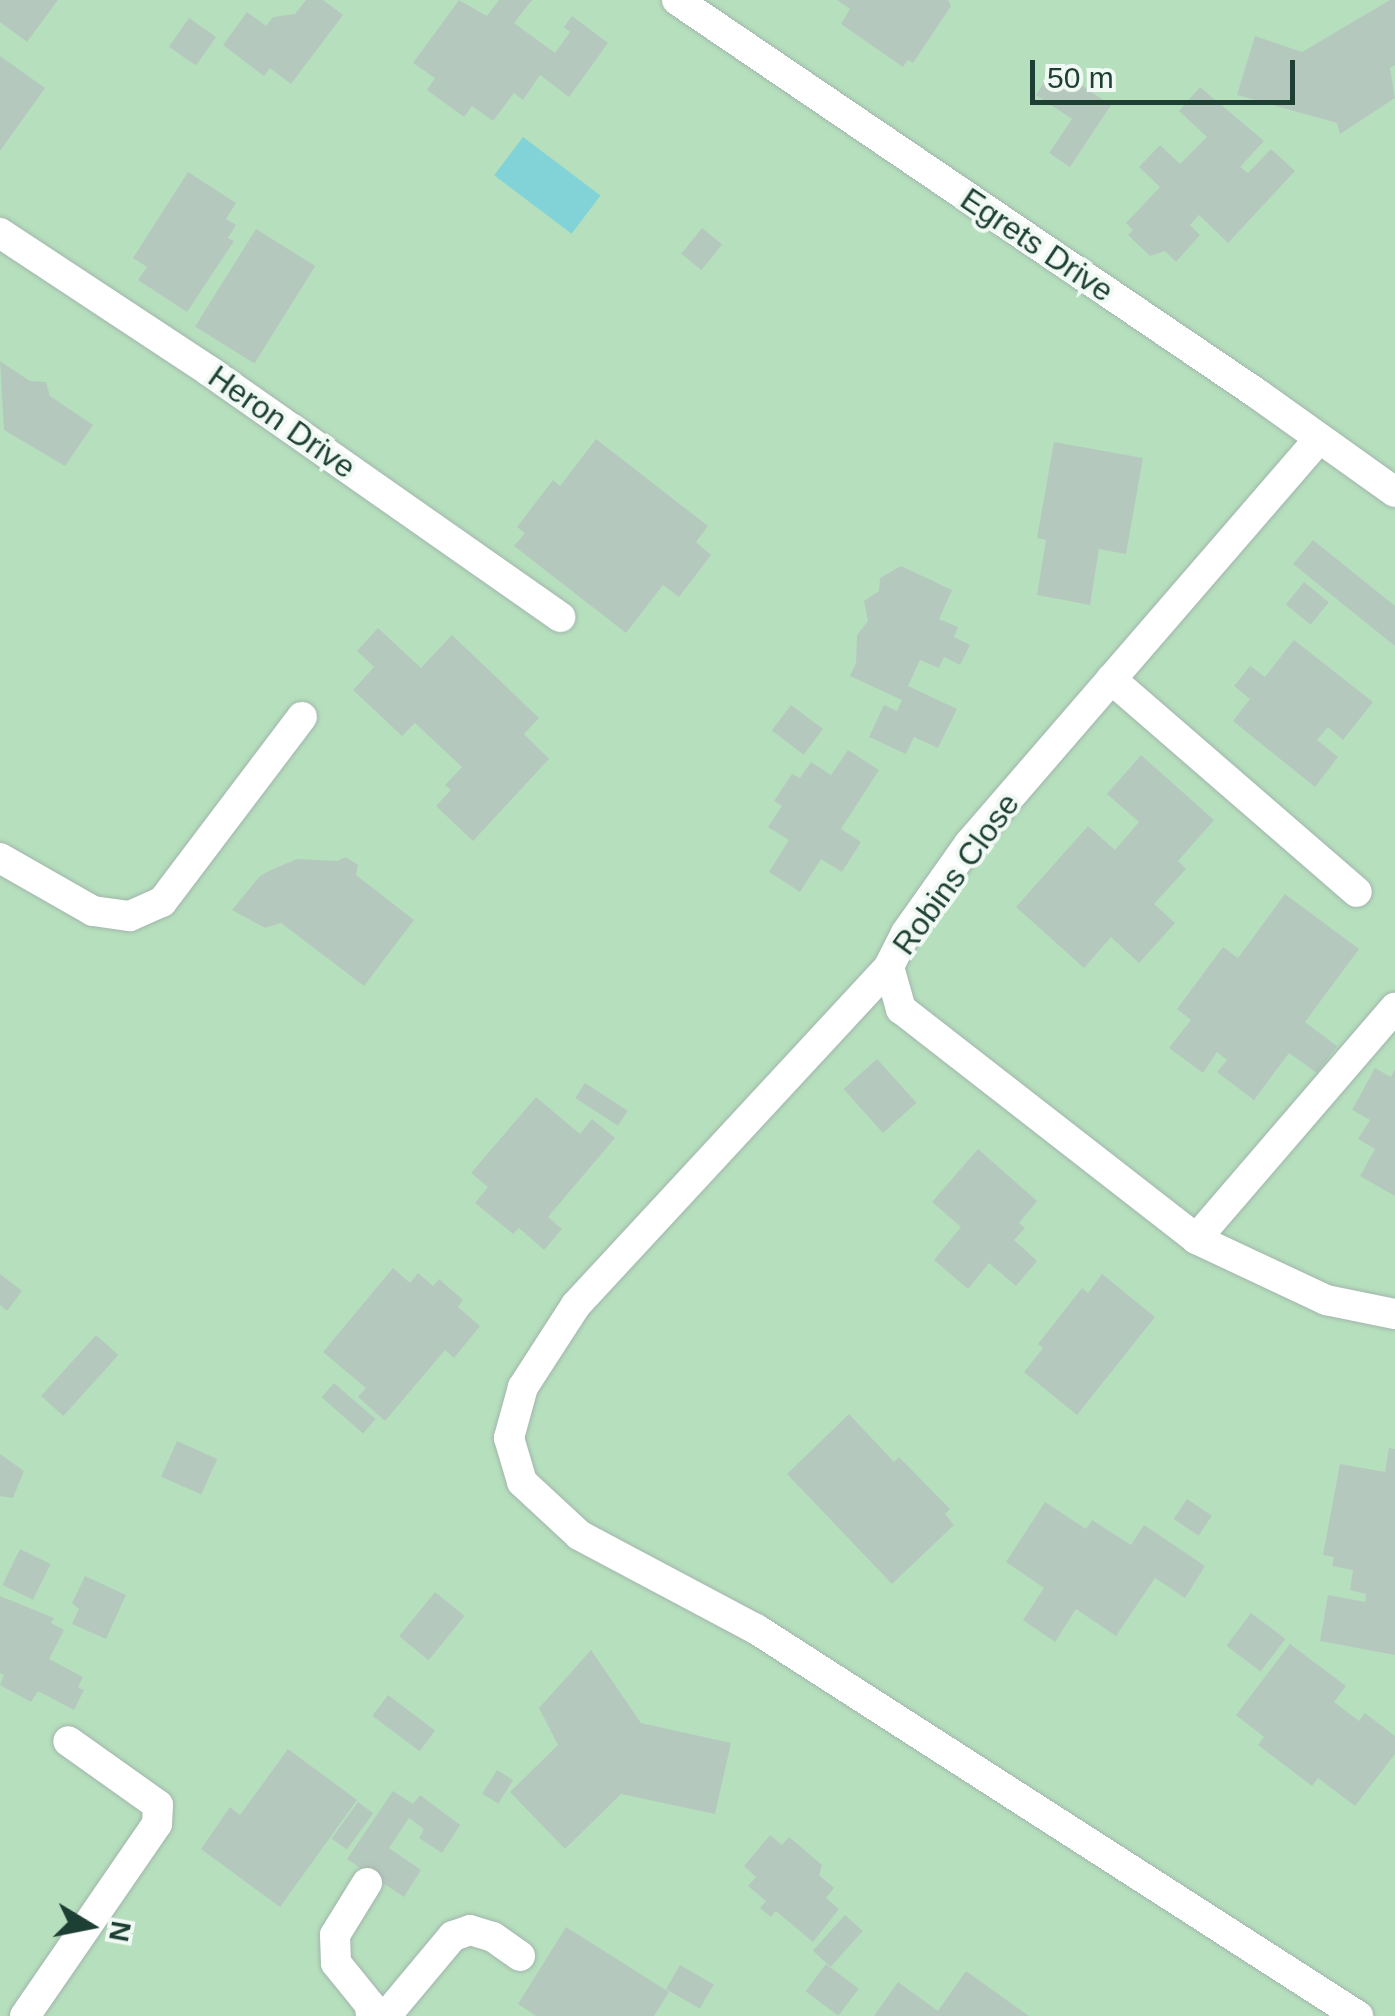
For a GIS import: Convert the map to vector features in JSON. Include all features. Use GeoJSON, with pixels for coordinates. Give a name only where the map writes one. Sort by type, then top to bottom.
{"type":"FeatureCollection","features":[{"type":"Feature","properties":{"kind":"street","name":"Egrets Drive"},"geometry":{"type":"LineString","coordinates":[[678,0],[1259,395],[1395,492]]}},
{"type":"Feature","properties":{"kind":"street","name":"Heron Drive"},"geometry":{"type":"LineString","coordinates":[[0,232],[208,371],[560,617]]}},
{"type":"Feature","properties":{"kind":"street","name":"Robins Close"},"geometry":{"type":"LineString","coordinates":[[1318,440],[970,844],[906,934],[889,967],[901,1009],[1196,1239],[1326,1300],[1395,1314]]}},
{"type":"Feature","properties":{"kind":"street"},"geometry":{"type":"LineString","coordinates":[[1112,679],[1357,892]]}},
{"type":"Feature","properties":{"kind":"street"},"geometry":{"type":"LineString","coordinates":[[0,858],[92,911],[130,916],[162,902],[302,717]]}},
{"type":"Feature","properties":{"kind":"street"},"geometry":{"type":"LineString","coordinates":[[889,967],[576,1305],[523,1387],[510,1438],[522,1482],[578,1535],[756,1629],[1358,2016]]}},
{"type":"Feature","properties":{"kind":"street"},"geometry":{"type":"LineString","coordinates":[[1196,1239],[1395,1008]]}},
{"type":"Feature","properties":{"kind":"street"},"geometry":{"type":"LineString","coordinates":[[25,2016],[157,1824],[158,1805],[68,1741]]}},
{"type":"Feature","properties":{"kind":"street"},"geometry":{"type":"LineString","coordinates":[[367,1884],[335,1934],[336,1963],[352,1988],[370,2005],[371,2016]]}},
{"type":"Feature","properties":{"kind":"street"},"geometry":{"type":"LineString","coordinates":[[386,2016],[452,1936],[470,1930],[493,1937],[520,1956]]}},
{"type":"Feature","properties":{"kind":"green space"},"geometry":{"type":"Polygon","coordinates":[[[0,0],[1395,0],[1395,2016],[0,2016],[0,0]]]}},
{"type":"Feature","properties":{"kind":"water"},"geometry":{"type":"Polygon","coordinates":[[[523,137],[600,195],[572,234],[494,175],[523,137]]]}},
{"type":"Feature","properties":{"kind":"building"},"geometry":{"type":"Polygon","coordinates":[[[0,0],[58,0],[27,42],[0,22],[0,0]]]}},
{"type":"Feature","properties":{"kind":"building"},"geometry":{"type":"Polygon","coordinates":[[[306,0],[323,0],[343,15],[291,84],[270,68],[264,76],[223,45],[247,12],[266,26],[273,17],[295,14],[306,0]]]}},
{"type":"Feature","properties":{"kind":"building"},"geometry":{"type":"Polygon","coordinates":[[[459,0],[487,16],[499,0],[532,0],[514,23],[555,53],[570,32],[564,27],[572,16],[608,43],[569,97],[540,75],[523,100],[514,93],[493,121],[472,106],[464,117],[427,90],[435,78],[413,63],[459,0]]]}},
{"type":"Feature","properties":{"kind":"building"},"geometry":{"type":"Polygon","coordinates":[[[837,0],[948,0],[951,6],[913,63],[908,60],[903,67],[841,24],[850,9],[837,0]]]}},
{"type":"Feature","properties":{"kind":"building"},"geometry":{"type":"Polygon","coordinates":[[[1395,0],[1395,65],[1390,68],[1395,98],[1340,134],[1337,123],[1237,95],[1255,36],[1302,52],[1395,0]]]}},
{"type":"Feature","properties":{"kind":"building"},"geometry":{"type":"Polygon","coordinates":[[[189,18],[216,37],[196,66],[169,47],[189,18]]]}},
{"type":"Feature","properties":{"kind":"building"},"geometry":{"type":"Polygon","coordinates":[[[0,56],[45,88],[0,151],[0,56]]]}},
{"type":"Feature","properties":{"kind":"building"},"geometry":{"type":"Polygon","coordinates":[[[1054,67],[1111,105],[1070,167],[1049,153],[1072,119],[1036,95],[1054,67]]]}},
{"type":"Feature","properties":{"kind":"building"},"geometry":{"type":"Polygon","coordinates":[[[1200,87],[1264,141],[1240,167],[1248,173],[1271,149],[1295,171],[1228,243],[1199,215],[1190,225],[1200,235],[1176,262],[1165,251],[1150,256],[1128,235],[1133,230],[1126,223],[1160,187],[1139,167],[1160,145],[1180,164],[1207,137],[1179,111],[1200,87]]]}},
{"type":"Feature","properties":{"kind":"building"},"geometry":{"type":"Polygon","coordinates":[[[188,172],[236,203],[226,219],[236,225],[228,238],[234,241],[187,312],[138,280],[147,267],[133,258],[188,172]]]}},
{"type":"Feature","properties":{"kind":"building"},"geometry":{"type":"Polygon","coordinates":[[[702,228],[722,244],[701,270],[681,254],[702,228]]]}},
{"type":"Feature","properties":{"kind":"building"},"geometry":{"type":"Polygon","coordinates":[[[256,229],[315,266],[254,364],[195,327],[256,229]]]}},
{"type":"Feature","properties":{"kind":"building"},"geometry":{"type":"Polygon","coordinates":[[[0,361],[30,381],[46,382],[50,396],[93,425],[65,466],[4,430],[0,361]]]}},
{"type":"Feature","properties":{"kind":"building"},"geometry":{"type":"Polygon","coordinates":[[[596,439],[708,526],[696,542],[711,555],[679,597],[663,585],[626,633],[514,546],[525,533],[517,527],[553,480],[560,486],[596,439]]]}},
{"type":"Feature","properties":{"kind":"building"},"geometry":{"type":"Polygon","coordinates":[[[1054,442],[1143,458],[1126,554],[1099,549],[1090,605],[1037,595],[1046,540],[1037,538],[1054,442]]]}},
{"type":"Feature","properties":{"kind":"building"},"geometry":{"type":"Polygon","coordinates":[[[1313,540],[1395,606],[1395,646],[1293,564],[1313,540]]]}},
{"type":"Feature","properties":{"kind":"building"},"geometry":{"type":"Polygon","coordinates":[[[901,566],[952,590],[939,619],[958,627],[954,637],[970,645],[960,665],[944,657],[939,668],[920,660],[908,686],[957,709],[938,748],[914,737],[906,754],[869,737],[884,705],[897,711],[902,700],[850,676],[856,663],[857,635],[868,621],[864,601],[879,591],[880,578],[901,566]]]}},
{"type":"Feature","properties":{"kind":"building"},"geometry":{"type":"Polygon","coordinates":[[[1304,582],[1329,602],[1311,625],[1286,605],[1304,582]]]}},
{"type":"Feature","properties":{"kind":"building"},"geometry":{"type":"Polygon","coordinates":[[[378,628],[421,668],[452,635],[539,718],[524,734],[549,759],[473,841],[436,806],[451,790],[445,785],[462,767],[415,723],[402,736],[353,690],[374,667],[357,651],[378,628]]]}},
{"type":"Feature","properties":{"kind":"building"},"geometry":{"type":"Polygon","coordinates":[[[1294,640],[1373,702],[1343,740],[1328,727],[1317,740],[1338,757],[1315,787],[1233,721],[1250,699],[1234,686],[1250,666],[1265,677],[1294,640]]]}},
{"type":"Feature","properties":{"kind":"building"},"geometry":{"type":"Polygon","coordinates":[[[791,705],[823,729],[804,755],[772,731],[791,705]]]}},
{"type":"Feature","properties":{"kind":"building"},"geometry":{"type":"Polygon","coordinates":[[[848,750],[879,770],[841,829],[861,842],[842,872],[821,859],[800,892],[769,872],[789,840],[768,827],[782,806],[774,801],[792,774],[800,778],[811,762],[831,775],[848,750]]]}},
{"type":"Feature","properties":{"kind":"building"},"geometry":{"type":"Polygon","coordinates":[[[1141,755],[1214,820],[1178,861],[1186,869],[1154,904],[1175,923],[1139,963],[1111,937],[1084,968],[1016,907],[1088,826],[1115,850],[1139,822],[1107,794],[1141,755]]]}},
{"type":"Feature","properties":{"kind":"building"},"geometry":{"type":"Polygon","coordinates":[[[346,857],[358,865],[356,875],[414,920],[364,986],[281,923],[265,928],[232,910],[260,876],[271,870],[297,859],[337,861],[346,857]]]}},
{"type":"Feature","properties":{"kind":"building"},"geometry":{"type":"Polygon","coordinates":[[[1285,894],[1359,949],[1305,1022],[1337,1046],[1317,1073],[1289,1053],[1254,1100],[1217,1072],[1227,1060],[1217,1052],[1203,1073],[1169,1048],[1191,1020],[1177,1009],[1223,947],[1238,958],[1285,894]]]}},
{"type":"Feature","properties":{"kind":"building"},"geometry":{"type":"Polygon","coordinates":[[[877,1059],[916,1103],[883,1133],[844,1089],[877,1059]]]}},
{"type":"Feature","properties":{"kind":"building"},"geometry":{"type":"Polygon","coordinates":[[[1375,1068],[1391,1077],[1395,1069],[1395,1196],[1360,1176],[1375,1149],[1358,1139],[1370,1120],[1352,1110],[1375,1068]]]}},
{"type":"Feature","properties":{"kind":"building"},"geometry":{"type":"Polygon","coordinates":[[[585,1083],[628,1111],[618,1126],[575,1098],[585,1083]]]}},
{"type":"Feature","properties":{"kind":"building"},"geometry":{"type":"Polygon","coordinates":[[[536,1097],[580,1134],[592,1119],[615,1138],[548,1217],[562,1229],[544,1250],[519,1228],[513,1234],[475,1203],[488,1187],[471,1173],[536,1097]]]}},
{"type":"Feature","properties":{"kind":"building"},"geometry":{"type":"Polygon","coordinates":[[[978,1149],[1037,1201],[1019,1223],[1025,1228],[1014,1240],[1037,1261],[1016,1286],[989,1263],[968,1289],[934,1260],[961,1227],[932,1202],[978,1149]]]}},
{"type":"Feature","properties":{"kind":"building"},"geometry":{"type":"Polygon","coordinates":[[[393,1268],[410,1283],[418,1273],[433,1286],[439,1279],[463,1300],[458,1307],[480,1326],[454,1358],[445,1350],[385,1421],[358,1397],[366,1388],[323,1352],[393,1268]]]}},
{"type":"Feature","properties":{"kind":"building"},"geometry":{"type":"Polygon","coordinates":[[[0,1274],[22,1291],[7,1311],[0,1305],[0,1274]]]}},
{"type":"Feature","properties":{"kind":"building"},"geometry":{"type":"Polygon","coordinates":[[[1102,1274],[1155,1317],[1077,1415],[1024,1372],[1043,1348],[1038,1344],[1082,1288],[1088,1293],[1102,1274]]]}},
{"type":"Feature","properties":{"kind":"building"},"geometry":{"type":"Polygon","coordinates":[[[96,1335],[118,1355],[63,1416],[41,1396],[96,1335]]]}},
{"type":"Feature","properties":{"kind":"building"},"geometry":{"type":"Polygon","coordinates":[[[334,1383],[376,1419],[363,1433],[322,1397],[334,1383]]]}},
{"type":"Feature","properties":{"kind":"building"},"geometry":{"type":"Polygon","coordinates":[[[849,1414],[894,1462],[899,1457],[950,1509],[945,1514],[954,1525],[892,1584],[787,1474],[849,1414]]]}},
{"type":"Feature","properties":{"kind":"building"},"geometry":{"type":"Polygon","coordinates":[[[177,1441],[217,1459],[201,1495],[161,1477],[177,1441]]]}},
{"type":"Feature","properties":{"kind":"building"},"geometry":{"type":"Polygon","coordinates":[[[1389,1448],[1395,1449],[1395,1655],[1320,1641],[1328,1595],[1365,1602],[1366,1594],[1350,1590],[1353,1570],[1332,1566],[1334,1557],[1323,1555],[1340,1464],[1385,1472],[1389,1448]]]}},
{"type":"Feature","properties":{"kind":"building"},"geometry":{"type":"Polygon","coordinates":[[[0,1454],[24,1471],[13,1498],[0,1496],[0,1454]]]}},
{"type":"Feature","properties":{"kind":"building"},"geometry":{"type":"Polygon","coordinates":[[[1187,1499],[1212,1516],[1198,1536],[1174,1519],[1187,1499]]]}},
{"type":"Feature","properties":{"kind":"building"},"geometry":{"type":"Polygon","coordinates":[[[1045,1502],[1086,1529],[1092,1520],[1131,1545],[1144,1525],[1205,1566],[1185,1598],[1155,1578],[1116,1636],[1076,1609],[1055,1642],[1023,1620],[1044,1588],[1006,1562],[1045,1502]]]}},
{"type":"Feature","properties":{"kind":"building"},"geometry":{"type":"Polygon","coordinates":[[[20,1549],[51,1564],[33,1600],[2,1585],[20,1549]]]}},
{"type":"Feature","properties":{"kind":"building"},"geometry":{"type":"Polygon","coordinates":[[[85,1576],[126,1595],[106,1639],[72,1624],[79,1609],[72,1603],[85,1576]]]}},
{"type":"Feature","properties":{"kind":"building"},"geometry":{"type":"Polygon","coordinates":[[[435,1592],[465,1616],[429,1660],[399,1636],[435,1592]]]}},
{"type":"Feature","properties":{"kind":"building"},"geometry":{"type":"Polygon","coordinates":[[[0,1596],[54,1618],[51,1623],[64,1630],[49,1659],[83,1677],[78,1687],[84,1690],[74,1710],[38,1691],[31,1702],[0,1685],[4,1675],[0,1673],[0,1596]]]}},
{"type":"Feature","properties":{"kind":"building"},"geometry":{"type":"Polygon","coordinates":[[[1251,1613],[1285,1639],[1261,1672],[1226,1646],[1251,1613]]]}},
{"type":"Feature","properties":{"kind":"building"},"geometry":{"type":"Polygon","coordinates":[[[1290,1644],[1346,1686],[1334,1702],[1359,1721],[1365,1713],[1395,1736],[1395,1754],[1355,1806],[1318,1778],[1312,1786],[1258,1745],[1264,1737],[1236,1715],[1290,1644]]]}},
{"type":"Feature","properties":{"kind":"building"},"geometry":{"type":"Polygon","coordinates":[[[591,1650],[641,1723],[731,1743],[715,1814],[621,1794],[565,1849],[510,1792],[558,1745],[539,1708],[591,1650]]]}},
{"type":"Feature","properties":{"kind":"building"},"geometry":{"type":"Polygon","coordinates":[[[388,1695],[435,1731],[419,1751],[372,1716],[388,1695]]]}},
{"type":"Feature","properties":{"kind":"building"},"geometry":{"type":"Polygon","coordinates":[[[288,1749],[357,1800],[280,1907],[201,1849],[230,1807],[240,1815],[288,1749]]]}},
{"type":"Feature","properties":{"kind":"building"},"geometry":{"type":"Polygon","coordinates":[[[497,1770],[513,1780],[498,1804],[482,1794],[497,1770]]]}},
{"type":"Feature","properties":{"kind":"building"},"geometry":{"type":"Polygon","coordinates":[[[393,1791],[413,1804],[420,1795],[460,1825],[442,1853],[419,1838],[424,1829],[409,1818],[389,1848],[421,1870],[404,1897],[347,1859],[393,1791]]]}},
{"type":"Feature","properties":{"kind":"building"},"geometry":{"type":"Polygon","coordinates":[[[358,1802],[373,1813],[347,1850],[332,1838],[358,1802]]]}},
{"type":"Feature","properties":{"kind":"building"},"geometry":{"type":"Polygon","coordinates":[[[770,1835],[782,1845],[789,1837],[822,1865],[819,1875],[834,1888],[826,1898],[839,1909],[813,1942],[776,1911],[771,1917],[760,1908],[766,1901],[748,1886],[756,1877],[744,1866],[770,1835]]]}},
{"type":"Feature","properties":{"kind":"building"},"geometry":{"type":"Polygon","coordinates":[[[845,1915],[863,1931],[831,1967],[813,1951],[845,1915]]]}},
{"type":"Feature","properties":{"kind":"building"},"geometry":{"type":"Polygon","coordinates":[[[566,1927],[669,1992],[654,2016],[536,2016],[518,2004],[566,1927]]]}},
{"type":"Feature","properties":{"kind":"building"},"geometry":{"type":"Polygon","coordinates":[[[826,1964],[859,1989],[838,2016],[806,1991],[826,1964]]]}},
{"type":"Feature","properties":{"kind":"building"},"geometry":{"type":"Polygon","coordinates":[[[680,1965],[714,1984],[700,2009],[666,1989],[680,1965]]]}},
{"type":"Feature","properties":{"kind":"building"},"geometry":{"type":"Polygon","coordinates":[[[966,1971],[1029,2016],[874,2016],[898,1982],[938,2011],[966,1971]]]}}]}
